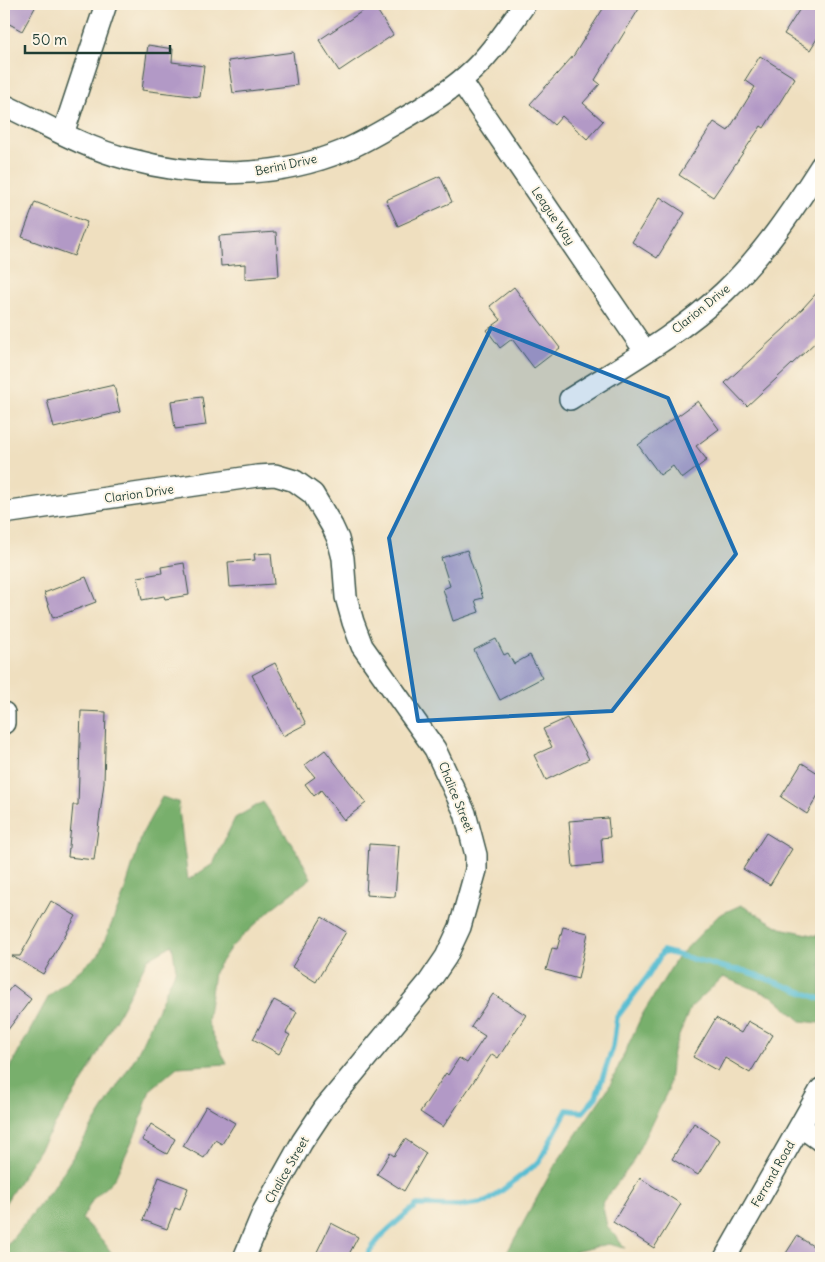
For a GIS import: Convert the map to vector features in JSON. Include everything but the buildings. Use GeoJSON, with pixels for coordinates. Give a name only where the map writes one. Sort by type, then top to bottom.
{"type":"FeatureCollection","features":[{"type":"Feature","properties":{"kind":"street"},"geometry":{"type":"LineString","coordinates":[[64,134],[106,4]]}},
{"type":"Feature","properties":{"kind":"street","name":"Berini Drive"},"geometry":{"type":"LineString","coordinates":[[4,105],[64,134],[128,159],[172,168],[242,174],[260,172],[305,163],[358,144],[411,115],[461,81],[490,52],[525,4]]}},
{"type":"Feature","properties":{"kind":"street","name":"League Way"},"geometry":{"type":"LineString","coordinates":[[461,81],[645,352]]}},
{"type":"Feature","properties":{"kind":"street","name":"Clarion Drive"},"geometry":{"type":"LineString","coordinates":[[570,399],[687,323],[736,280],[779,228],[821,166]]}},
{"type":"Feature","properties":{"kind":"street","name":"Clarion Drive"},"geometry":{"type":"LineString","coordinates":[[4,513],[257,476],[275,476]]}},
{"type":"Feature","properties":{"kind":"street","name":"Chalice Street"},"geometry":{"type":"LineString","coordinates":[[244,1258],[264,1210],[302,1142],[324,1109],[429,982],[446,957],[460,927],[476,870],[476,855],[472,834],[446,769],[416,718],[362,646],[352,622],[346,597],[342,558],[338,539],[332,526],[313,494],[295,481],[275,476]]}},
{"type":"Feature","properties":{"kind":"street"},"geometry":{"type":"LineString","coordinates":[[4,713],[4,724]]}},
{"type":"Feature","properties":{"kind":"street","name":"Ferrand Road"},"geometry":{"type":"LineString","coordinates":[[724,1258],[821,1089]]}},
{"type":"Feature","properties":{"kind":"street"},"geometry":{"type":"LineString","coordinates":[[800,1126],[821,1140]]}},
{"type":"Feature","properties":{"kind":"highlighted area"},"geometry":{"type":"Polygon","coordinates":[[[491,328],[668,398],[736,554],[612,711],[418,721],[389,538],[491,328]]]}},
{"type":"Feature","properties":{"kind":"green space"},"geometry":{"type":"Polygon","coordinates":[[[162,797],[178,802],[188,880],[213,864],[235,818],[263,802],[297,851],[311,878],[276,905],[231,947],[214,972],[207,1022],[227,1064],[177,1067],[150,1090],[137,1130],[115,1178],[93,1199],[82,1219],[103,1241],[115,1258],[4,1258],[4,1249],[54,1187],[136,1056],[176,969],[172,945],[148,959],[84,1079],[4,1205],[4,1078],[49,996],[99,954],[123,896],[143,832],[162,797]]]}},
{"type":"Feature","properties":{"kind":"green space"},"geometry":{"type":"Polygon","coordinates":[[[741,905],[781,928],[817,936],[821,930],[821,1021],[819,1023],[801,1021],[772,996],[723,977],[690,1008],[673,1051],[668,1090],[631,1165],[602,1203],[607,1226],[625,1248],[608,1244],[574,1252],[574,1258],[504,1258],[555,1165],[609,1087],[642,1015],[677,958],[719,915],[741,905]]]}},
{"type":"Feature","properties":{"kind":"waterway"},"geometry":{"type":"LineString","coordinates":[[366,1258],[382,1236],[417,1205],[460,1206],[487,1202],[539,1162],[567,1110],[583,1112],[596,1097],[613,1047],[617,1017],[648,976],[663,951],[730,969],[745,971],[821,999]]}}]}
